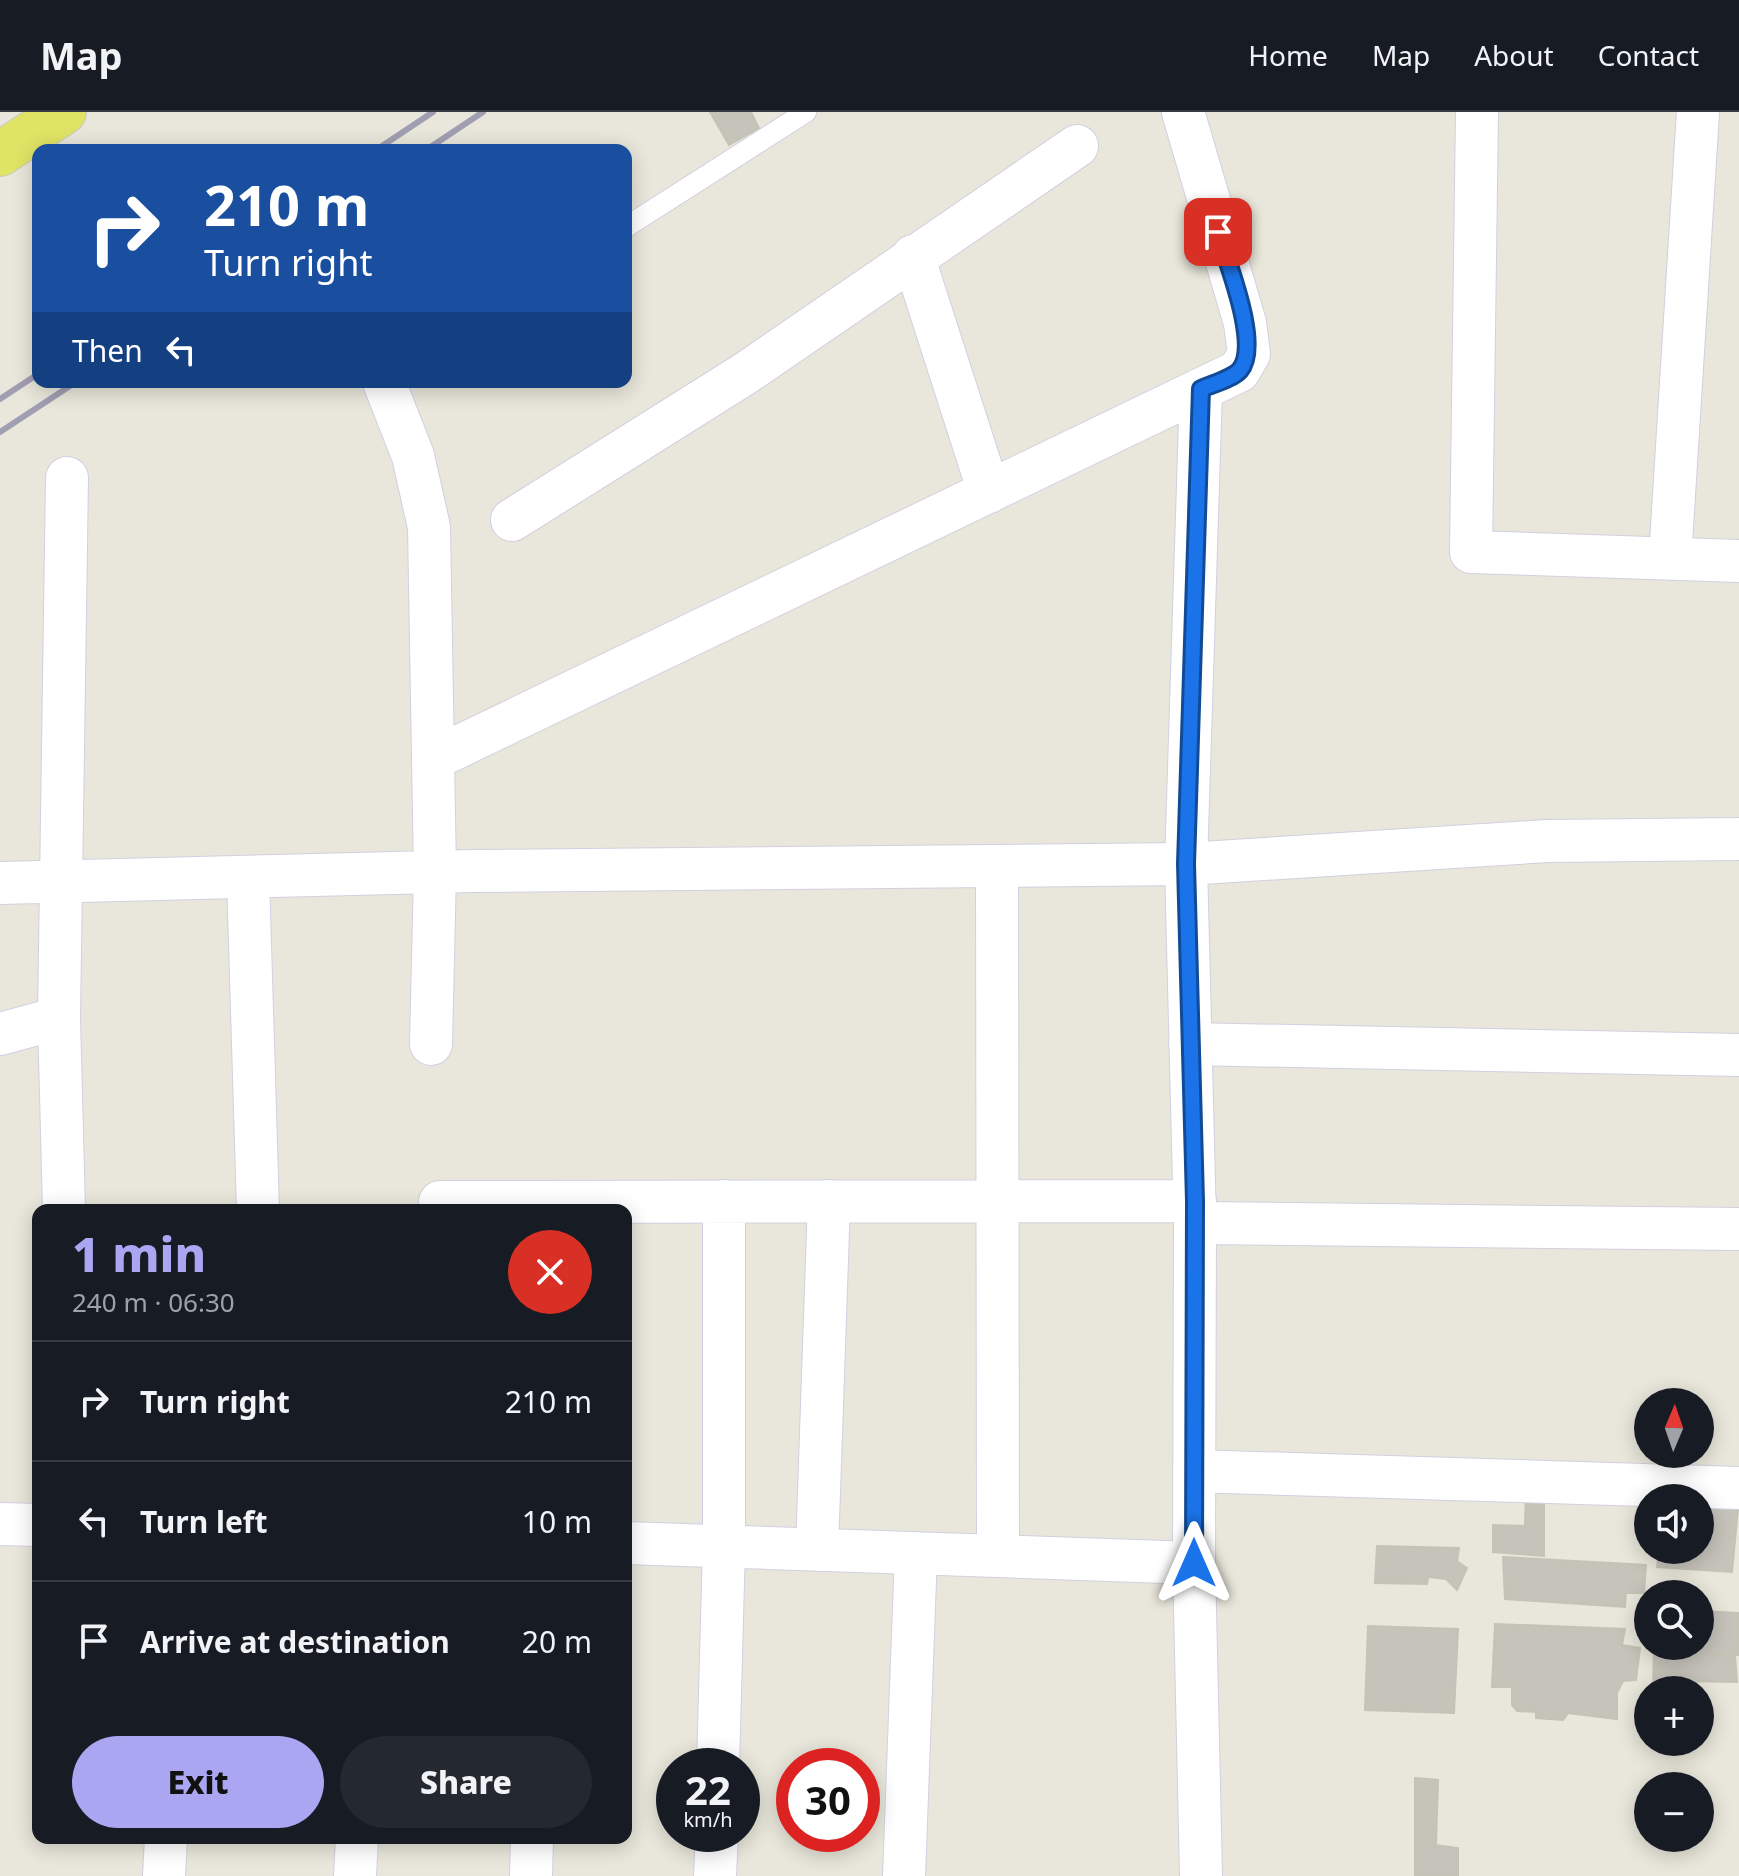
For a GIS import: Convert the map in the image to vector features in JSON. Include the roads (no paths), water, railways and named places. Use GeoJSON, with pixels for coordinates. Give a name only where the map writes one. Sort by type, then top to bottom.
{"type":"FeatureCollection","features":[{"type":"Feature","properties":{"kind":"main road"},"geometry":{"type":"LineString","coordinates":[[0,154],[64,112]]}},
{"type":"Feature","properties":{"kind":"street"},"geometry":{"type":"LineString","coordinates":[[433,759],[1239,371],[1249,354],[1245,323],[1183,112]]}},
{"type":"Feature","properties":{"kind":"street"},"geometry":{"type":"LineString","coordinates":[[1477,112],[1471,552],[1739,561]]}},
{"type":"Feature","properties":{"kind":"street"},"geometry":{"type":"LineString","coordinates":[[1670,559],[1698,112]]}},
{"type":"Feature","properties":{"kind":"street"},"geometry":{"type":"LineString","coordinates":[[512,520],[746,373],[1077,146]]}},
{"type":"Feature","properties":{"kind":"street"},"geometry":{"type":"LineString","coordinates":[[913,256],[989,492]]}},
{"type":"Feature","properties":{"kind":"street"},"geometry":{"type":"LineString","coordinates":[[386,388],[413,456],[429,527],[435,872],[431,1044]]}},
{"type":"Feature","properties":{"kind":"street"},"geometry":{"type":"LineString","coordinates":[[1201,389],[1186,864],[1195,1212],[1194,1563],[1201,1876]]}},
{"type":"Feature","properties":{"kind":"street"},"geometry":{"type":"LineString","coordinates":[[64,1204],[59,1018],[67,478]]}},
{"type":"Feature","properties":{"kind":"street"},"geometry":{"type":"LineString","coordinates":[[0,883],[435,872],[1186,864],[1547,841],[1739,839]]}},
{"type":"Feature","properties":{"kind":"street"},"geometry":{"type":"LineString","coordinates":[[997,866],[998,1556]]}},
{"type":"Feature","properties":{"kind":"street"},"geometry":{"type":"LineString","coordinates":[[248,877],[258,1204]]}},
{"type":"Feature","properties":{"kind":"street"},"geometry":{"type":"LineString","coordinates":[[0,1034],[59,1018]]}},
{"type":"Feature","properties":{"kind":"street"},"geometry":{"type":"LineString","coordinates":[[1190,1044],[1739,1055]]}},
{"type":"Feature","properties":{"kind":"street"},"geometry":{"type":"LineString","coordinates":[[718,1748],[724,1546],[724,1201]]}},
{"type":"Feature","properties":{"kind":"street"},"geometry":{"type":"LineString","coordinates":[[817,1550],[829,1201]]}},
{"type":"Feature","properties":{"kind":"street"},"geometry":{"type":"LineString","coordinates":[[606,1204],[998,1201],[1195,1212],[1739,1229]]}},
{"type":"Feature","properties":{"kind":"street"},"geometry":{"type":"LineString","coordinates":[[440,1202],[484,1204]]}},
{"type":"Feature","properties":{"kind":"street"},"geometry":{"type":"LineString","coordinates":[[1194,1471],[1739,1488]]}},
{"type":"Feature","properties":{"kind":"street"},"geometry":{"type":"LineString","coordinates":[[0,1524],[32,1525]]}},
{"type":"Feature","properties":{"kind":"street"},"geometry":{"type":"LineString","coordinates":[[632,1543],[1194,1563]]}},
{"type":"Feature","properties":{"kind":"street"},"geometry":{"type":"LineString","coordinates":[[904,1876],[916,1553]]}},
{"type":"Feature","properties":{"kind":"street"},"geometry":{"type":"LineString","coordinates":[[164,1876],[166,1844]]}},
{"type":"Feature","properties":{"kind":"street"},"geometry":{"type":"LineString","coordinates":[[355,1876],[357,1844]]}},
{"type":"Feature","properties":{"kind":"street"},"geometry":{"type":"LineString","coordinates":[[531,1876],[532,1844]]}},
{"type":"Feature","properties":{"kind":"street"},"geometry":{"type":"LineString","coordinates":[[715,1876],[716,1852]]}},
{"type":"Feature","properties":{"kind":"lane"},"geometry":{"type":"LineString","coordinates":[[632,223],[806,112]]}},
{"type":"Feature","properties":{"kind":"railway"},"geometry":{"type":"LineString","coordinates":[[385,144],[433,112]]}},
{"type":"Feature","properties":{"kind":"railway"},"geometry":{"type":"LineString","coordinates":[[435,144],[483,112]]}},
{"type":"Feature","properties":{"kind":"railway"},"geometry":{"type":"LineString","coordinates":[[0,399],[32,378]]}},
{"type":"Feature","properties":{"kind":"railway"},"geometry":{"type":"LineString","coordinates":[[0,432],[67,388]]}}]}
